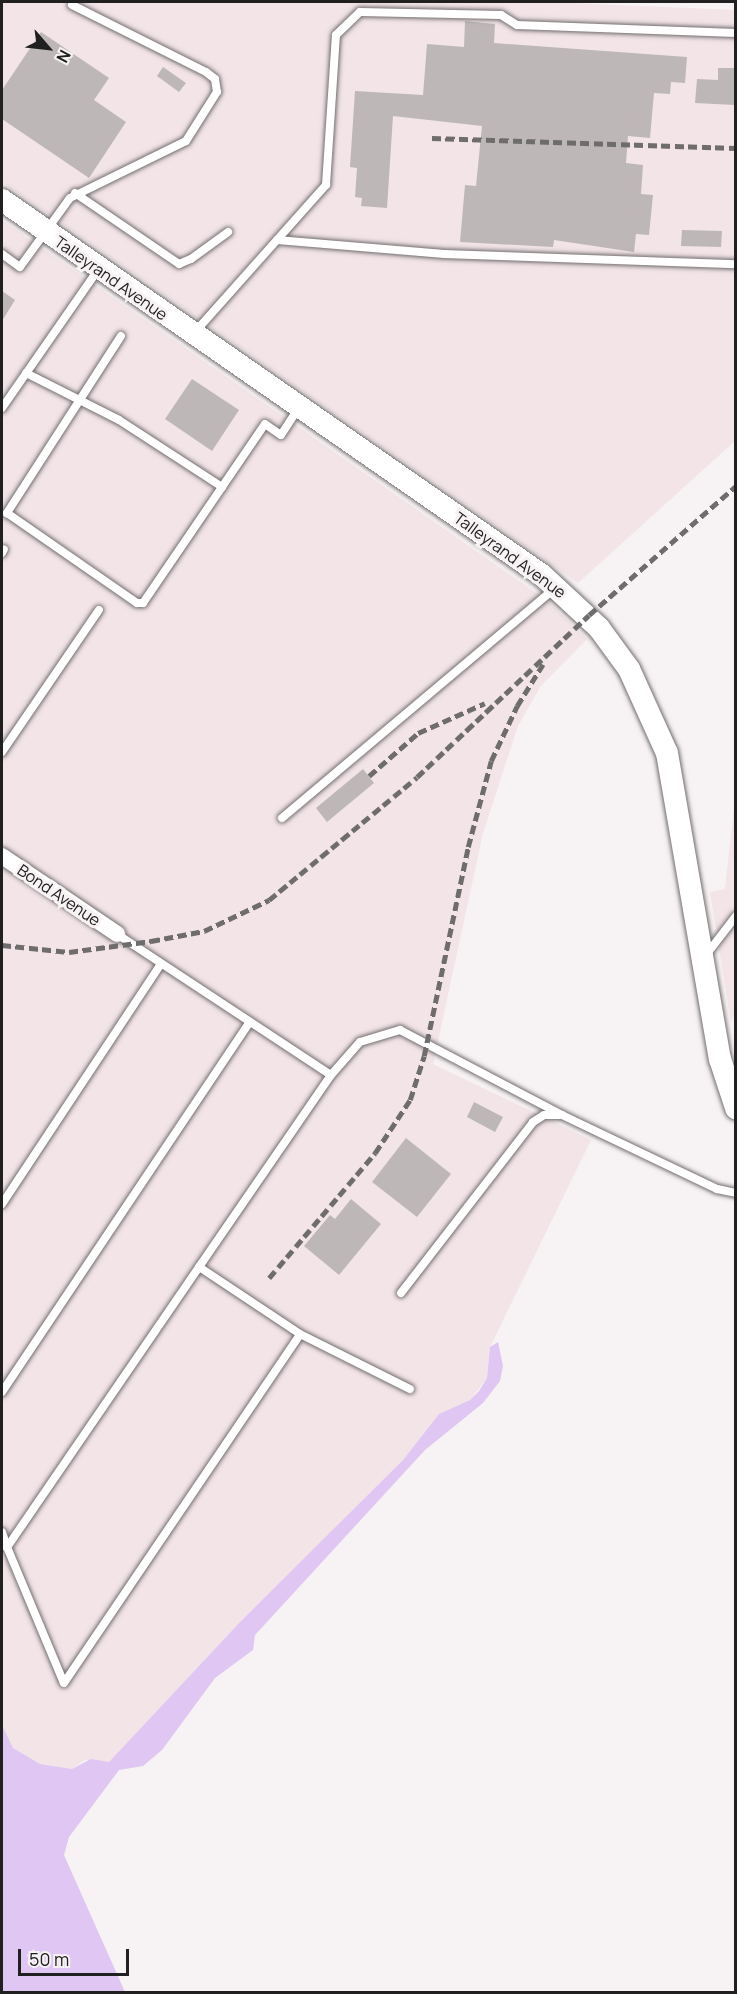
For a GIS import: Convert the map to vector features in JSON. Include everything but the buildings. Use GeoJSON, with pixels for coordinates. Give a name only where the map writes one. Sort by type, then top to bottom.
{"type":"FeatureCollection","features":[{"type":"Feature","properties":{"kind":"street","name":"Talleyrand Avenue"},"geometry":{"type":"LineString","coordinates":[[2,200],[98,270],[556,586],[589,615],[615,648],[652,714],[667,753],[720,1059],[735,1108]]}},
{"type":"Feature","properties":{"kind":"street","name":"Bond Avenue"},"geometry":{"type":"LineString","coordinates":[[2,856],[117,934]]}},
{"type":"Feature","properties":{"kind":"lane"},"geometry":{"type":"LineString","coordinates":[[2,254],[20,267],[75,193],[97,188],[186,141],[201,124],[218,86],[206,72],[72,5]]}},
{"type":"Feature","properties":{"kind":"lane"},"geometry":{"type":"LineString","coordinates":[[193,334],[326,185],[336,35],[360,12],[501,15],[517,25],[735,33]]}},
{"type":"Feature","properties":{"kind":"lane"},"geometry":{"type":"LineString","coordinates":[[75,193],[178,264],[190,260],[228,232]]}},
{"type":"Feature","properties":{"kind":"lane"},"geometry":{"type":"LineString","coordinates":[[277,240],[444,254],[735,264]]}},
{"type":"Feature","properties":{"kind":"lane"},"geometry":{"type":"LineString","coordinates":[[2,408],[98,270]]}},
{"type":"Feature","properties":{"kind":"lane"},"geometry":{"type":"LineString","coordinates":[[121,336],[7,513],[137,603],[147,601],[265,424],[281,435],[299,407]]}},
{"type":"Feature","properties":{"kind":"lane"},"geometry":{"type":"LineString","coordinates":[[26,373],[154,440],[222,487]]}},
{"type":"Feature","properties":{"kind":"lane"},"geometry":{"type":"LineString","coordinates":[[282,818],[556,586]]}},
{"type":"Feature","properties":{"kind":"lane"},"geometry":{"type":"LineString","coordinates":[[2,752],[99,610]]}},
{"type":"Feature","properties":{"kind":"lane"},"geometry":{"type":"LineString","coordinates":[[704,958],[735,916]]}},
{"type":"Feature","properties":{"kind":"lane"},"geometry":{"type":"LineString","coordinates":[[117,934],[331,1075]]}},
{"type":"Feature","properties":{"kind":"lane"},"geometry":{"type":"LineString","coordinates":[[2,1204],[161,964]]}},
{"type":"Feature","properties":{"kind":"lane"},"geometry":{"type":"LineString","coordinates":[[2,1392],[250,1022]]}},
{"type":"Feature","properties":{"kind":"lane"},"geometry":{"type":"LineString","coordinates":[[7,1547],[331,1075],[360,1042],[400,1030],[562,1115],[717,1189],[735,1193]]}},
{"type":"Feature","properties":{"kind":"lane"},"geometry":{"type":"LineString","coordinates":[[400,1293],[533,1122],[544,1115],[562,1115]]}},
{"type":"Feature","properties":{"kind":"lane"},"geometry":{"type":"LineString","coordinates":[[199,1267],[300,1334],[410,1389]]}},
{"type":"Feature","properties":{"kind":"lane"},"geometry":{"type":"LineString","coordinates":[[2,1532],[64,1683],[300,1334]]}},
{"type":"Feature","properties":{"kind":"shaded area"},"geometry":{"type":"Polygon","coordinates":[[[2,2],[544,2],[735,10],[735,441],[578,583],[2,182],[2,2]]]}},
{"type":"Feature","properties":{"kind":"shaded area"},"geometry":{"type":"Polygon","coordinates":[[[2,220],[549,602],[587,639],[540,687],[518,726],[483,833],[433,1064],[591,1140],[490,1347],[487,1378],[470,1400],[439,1414],[403,1460],[241,1621],[109,1762],[85,1760],[72,1769],[40,1764],[13,1748],[2,1725],[2,220]]]}},
{"type":"Feature","properties":{"kind":"shaded area"},"geometry":{"type":"Polygon","coordinates":[[[735,798],[736,1012],[731,1022],[710,892],[725,889],[735,798]]]}},
{"type":"Feature","properties":{"kind":"shaded area"},"geometry":{"type":"Polygon","coordinates":[[[498,1342],[503,1366],[500,1381],[483,1403],[425,1450],[255,1635],[253,1650],[215,1678],[162,1750],[143,1766],[119,1770],[69,1837],[64,1855],[125,1992],[2,1992],[2,1725],[13,1748],[40,1764],[72,1769],[91,1759],[109,1762],[241,1621],[403,1460],[439,1414],[470,1400],[479,1391],[487,1378],[490,1347],[498,1342]]]}},
{"type":"Feature","properties":{"kind":"railway"},"geometry":{"type":"LineString","coordinates":[[432,138],[736,148]]}},
{"type":"Feature","properties":{"kind":"railway"},"geometry":{"type":"LineString","coordinates":[[2,945],[69,952],[151,941],[204,931],[269,900],[417,777],[589,615],[736,486]]}},
{"type":"Feature","properties":{"kind":"railway"},"geometry":{"type":"LineString","coordinates":[[269,1278],[375,1153],[410,1100],[424,1056],[468,847],[491,761],[517,706],[543,664]]}},
{"type":"Feature","properties":{"kind":"railway"},"geometry":{"type":"LineString","coordinates":[[369,776],[418,733],[485,703]]}}]}
